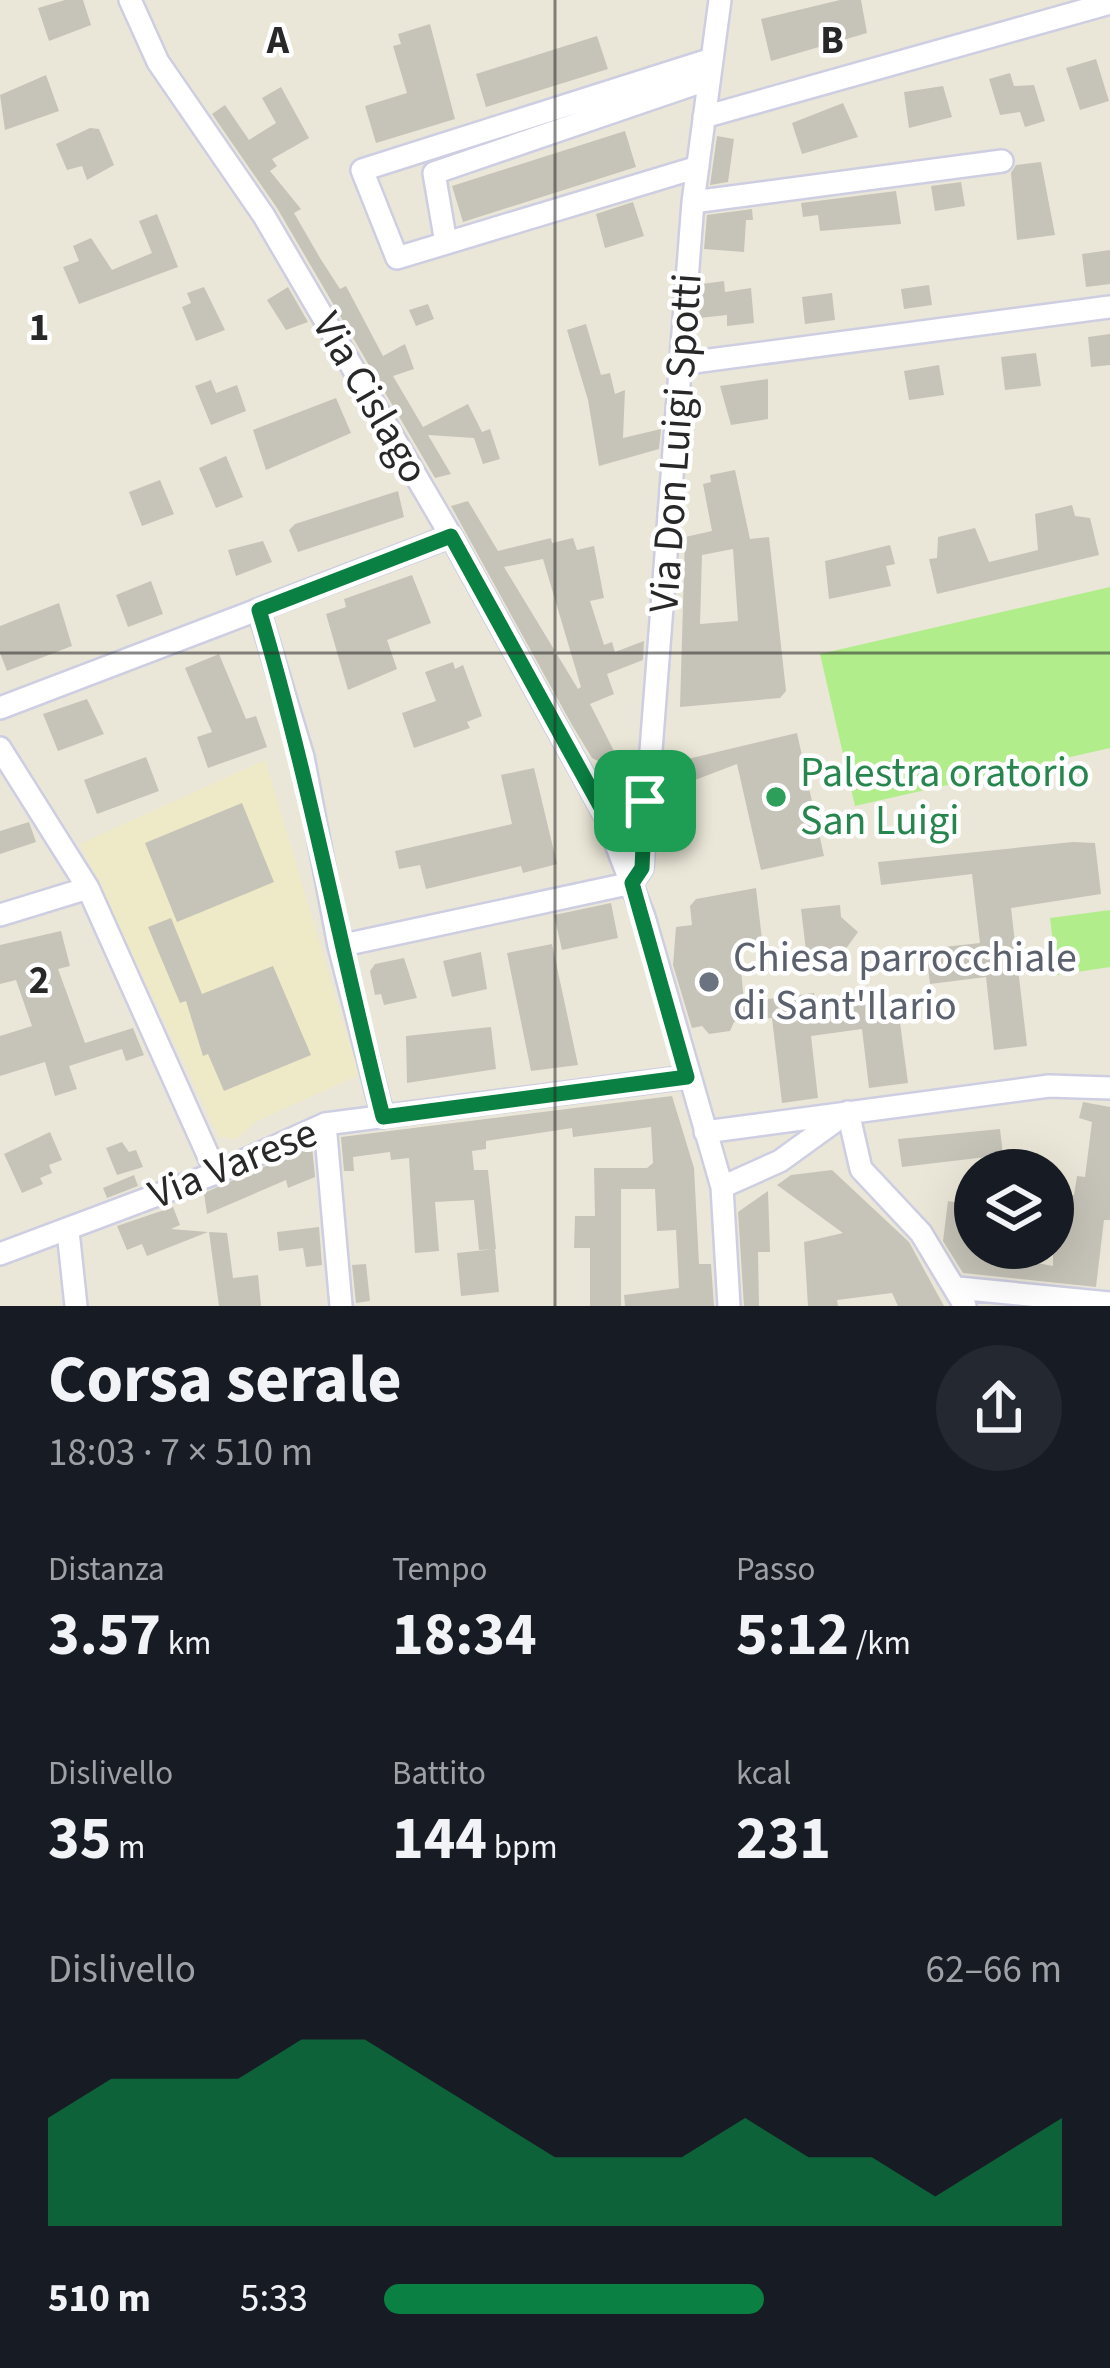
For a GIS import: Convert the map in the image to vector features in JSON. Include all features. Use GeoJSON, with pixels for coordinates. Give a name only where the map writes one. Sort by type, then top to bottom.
{"type":"FeatureCollection","features":[{"type":"Feature","properties":{"kind":"street","name":"Via Cislago"},"geometry":{"type":"LineString","coordinates":[[130,0],[158,62],[264,216],[451,536],[605,815],[632,883],[722,1187],[729,1306]]}},
{"type":"Feature","properties":{"kind":"street","name":"Via Don Luigi Spotti"},"geometry":{"type":"LineString","coordinates":[[632,883],[642,868],[645,801],[655,745],[693,202],[720,0]]}},
{"type":"Feature","properties":{"kind":"street"},"geometry":{"type":"LineString","coordinates":[[704,117],[1110,3]]}},
{"type":"Feature","properties":{"kind":"street"},"geometry":{"type":"LineString","coordinates":[[698,167],[397,258],[362,170],[711,69]]}},
{"type":"Feature","properties":{"kind":"street"},"geometry":{"type":"LineString","coordinates":[[446,243],[434,173],[711,69]]}},
{"type":"Feature","properties":{"kind":"street"},"geometry":{"type":"LineString","coordinates":[[693,202],[1002,161]]}},
{"type":"Feature","properties":{"kind":"street"},"geometry":{"type":"LineString","coordinates":[[680,364],[1110,307]]}},
{"type":"Feature","properties":{"kind":"street"},"geometry":{"type":"LineString","coordinates":[[0,708],[451,536]]}},
{"type":"Feature","properties":{"kind":"street"},"geometry":{"type":"LineString","coordinates":[[259,610],[303,757],[339,946],[383,1117]]}},
{"type":"Feature","properties":{"kind":"street"},"geometry":{"type":"LineString","coordinates":[[0,748],[88,888],[216,1173]]}},
{"type":"Feature","properties":{"kind":"street"},"geometry":{"type":"LineString","coordinates":[[605,815],[630,812],[645,801]]}},
{"type":"Feature","properties":{"kind":"street"},"geometry":{"type":"LineString","coordinates":[[339,946],[632,883]]}},
{"type":"Feature","properties":{"kind":"street"},"geometry":{"type":"LineString","coordinates":[[0,915],[88,888]]}},
{"type":"Feature","properties":{"kind":"street","name":"Via Varese"},"geometry":{"type":"LineString","coordinates":[[0,1254],[216,1173],[325,1124],[687,1077]]}},
{"type":"Feature","properties":{"kind":"street"},"geometry":{"type":"LineString","coordinates":[[705,1132],[1049,1086],[1110,1087]]}},
{"type":"Feature","properties":{"kind":"street"},"geometry":{"type":"LineString","coordinates":[[722,1187],[787,1156],[848,1112]]}},
{"type":"Feature","properties":{"kind":"street"},"geometry":{"type":"LineString","coordinates":[[848,1112],[861,1169],[921,1233],[962,1297],[1110,1303]]}},
{"type":"Feature","properties":{"kind":"street"},"geometry":{"type":"LineString","coordinates":[[781,1122],[790,1140],[787,1156]]}},
{"type":"Feature","properties":{"kind":"street"},"geometry":{"type":"LineString","coordinates":[[325,1124],[341,1306]]}},
{"type":"Feature","properties":{"kind":"street"},"geometry":{"type":"LineString","coordinates":[[68,1231],[76,1306]]}},
{"type":"Feature","properties":{"kind":"shaded area"},"geometry":{"type":"Polygon","coordinates":[[[265,760],[359,1075],[257,1121],[236,1139],[219,1137],[80,844],[265,760]]]}},
{"type":"Feature","properties":{"kind":"green space"},"geometry":{"type":"Polygon","coordinates":[[[1110,587],[1110,748],[855,806],[820,654],[1110,587]]]}},
{"type":"Feature","properties":{"kind":"green space"},"geometry":{"type":"Polygon","coordinates":[[[1110,910],[1110,967],[1057,975],[1050,918],[1110,910]]]}},
{"type":"Feature","properties":{"kind":"building"},"geometry":{"type":"Polygon","coordinates":[[[83,0],[91,25],[49,41],[38,8],[83,0]]]}},
{"type":"Feature","properties":{"kind":"building"},"geometry":{"type":"Polygon","coordinates":[[[840,0],[861,0],[867,33],[771,61],[761,19],[840,0]]]}},
{"type":"Feature","properties":{"kind":"building"},"geometry":{"type":"Polygon","coordinates":[[[430,24],[455,119],[376,143],[365,106],[407,93],[393,46],[401,44],[398,34],[430,24]]]}},
{"type":"Feature","properties":{"kind":"building"},"geometry":{"type":"Polygon","coordinates":[[[597,36],[608,69],[486,107],[476,74],[597,36]]]}},
{"type":"Feature","properties":{"kind":"building"},"geometry":{"type":"Polygon","coordinates":[[[1096,59],[1109,101],[1080,110],[1066,68],[1096,59]]]}},
{"type":"Feature","properties":{"kind":"building"},"geometry":{"type":"Polygon","coordinates":[[[1010,73],[1014,86],[1034,85],[1045,121],[1025,127],[1020,112],[1000,115],[989,79],[1010,73]]]}},
{"type":"Feature","properties":{"kind":"building"},"geometry":{"type":"Polygon","coordinates":[[[46,75],[59,111],[5,130],[0,95],[46,75]]]}},
{"type":"Feature","properties":{"kind":"building"},"geometry":{"type":"Polygon","coordinates":[[[943,86],[952,117],[909,128],[904,92],[943,86]]]}},
{"type":"Feature","properties":{"kind":"building"},"geometry":{"type":"Polygon","coordinates":[[[281,87],[309,138],[272,159],[277,166],[270,171],[301,209],[294,213],[320,258],[340,289],[346,286],[383,356],[405,344],[414,369],[393,376],[423,427],[468,404],[482,432],[490,429],[500,459],[483,464],[474,438],[428,435],[451,474],[435,478],[277,208],[212,114],[225,105],[249,140],[276,123],[262,98],[281,87]]]}},
{"type":"Feature","properties":{"kind":"building"},"geometry":{"type":"Polygon","coordinates":[[[843,103],[858,137],[802,154],[792,123],[843,103]]]}},
{"type":"Feature","properties":{"kind":"building"},"geometry":{"type":"Polygon","coordinates":[[[90,128],[99,129],[114,165],[87,180],[82,166],[67,170],[56,144],[90,128]]]}},
{"type":"Feature","properties":{"kind":"building"},"geometry":{"type":"Polygon","coordinates":[[[625,131],[636,167],[463,222],[452,186],[625,131]]]}},
{"type":"Feature","properties":{"kind":"building"},"geometry":{"type":"Polygon","coordinates":[[[717,136],[734,139],[728,182],[710,185],[717,136]]]}},
{"type":"Feature","properties":{"kind":"building"},"geometry":{"type":"Polygon","coordinates":[[[1041,162],[1055,235],[1017,240],[1011,173],[1016,165],[1041,162]]]}},
{"type":"Feature","properties":{"kind":"building"},"geometry":{"type":"Polygon","coordinates":[[[961,182],[965,206],[935,211],[931,186],[961,182]]]}},
{"type":"Feature","properties":{"kind":"building"},"geometry":{"type":"Polygon","coordinates":[[[896,191],[901,224],[820,231],[818,215],[803,217],[801,203],[896,191]]]}},
{"type":"Feature","properties":{"kind":"building"},"geometry":{"type":"Polygon","coordinates":[[[633,202],[644,236],[605,248],[596,214],[633,202]]]}},
{"type":"Feature","properties":{"kind":"building"},"geometry":{"type":"Polygon","coordinates":[[[752,209],[753,220],[746,220],[744,252],[704,249],[707,215],[752,209]]]}},
{"type":"Feature","properties":{"kind":"building"},"geometry":{"type":"Polygon","coordinates":[[[157,214],[178,267],[79,304],[63,267],[79,261],[73,246],[91,238],[112,270],[152,253],[139,221],[157,214]]]}},
{"type":"Feature","properties":{"kind":"building"},"geometry":{"type":"Polygon","coordinates":[[[1110,250],[1110,284],[1086,287],[1082,254],[1110,250]]]}},
{"type":"Feature","properties":{"kind":"building"},"geometry":{"type":"Polygon","coordinates":[[[724,281],[725,292],[751,288],[754,323],[727,326],[727,315],[699,318],[702,284],[724,281]]]}},
{"type":"Feature","properties":{"kind":"building"},"geometry":{"type":"Polygon","coordinates":[[[929,285],[932,305],[904,309],[901,289],[929,285]]]}},
{"type":"Feature","properties":{"kind":"building"},"geometry":{"type":"Polygon","coordinates":[[[204,287],[225,330],[196,341],[182,307],[191,303],[187,293],[204,287]]]}},
{"type":"Feature","properties":{"kind":"building"},"geometry":{"type":"Polygon","coordinates":[[[288,287],[308,322],[286,330],[267,300],[288,287]]]}},
{"type":"Feature","properties":{"kind":"building"},"geometry":{"type":"Polygon","coordinates":[[[832,293],[835,320],[805,324],[802,297],[832,293]]]}},
{"type":"Feature","properties":{"kind":"building"},"geometry":{"type":"Polygon","coordinates":[[[428,304],[434,319],[416,326],[409,310],[428,304]]]}},
{"type":"Feature","properties":{"kind":"building"},"geometry":{"type":"Polygon","coordinates":[[[586,324],[601,375],[610,373],[615,394],[625,390],[623,438],[661,429],[659,449],[599,466],[588,400],[567,330],[586,324]]]}},
{"type":"Feature","properties":{"kind":"building"},"geometry":{"type":"Polygon","coordinates":[[[1110,334],[1110,365],[1091,367],[1088,337],[1110,334]]]}},
{"type":"Feature","properties":{"kind":"building"},"geometry":{"type":"Polygon","coordinates":[[[1036,353],[1041,386],[1005,390],[1001,357],[1036,353]]]}},
{"type":"Feature","properties":{"kind":"building"},"geometry":{"type":"Polygon","coordinates":[[[939,365],[944,395],[909,400],[904,371],[939,365]]]}},
{"type":"Feature","properties":{"kind":"building"},"geometry":{"type":"Polygon","coordinates":[[[768,379],[768,419],[731,425],[720,386],[768,379]]]}},
{"type":"Feature","properties":{"kind":"building"},"geometry":{"type":"Polygon","coordinates":[[[211,380],[216,393],[237,385],[246,411],[211,425],[195,386],[211,380]]]}},
{"type":"Feature","properties":{"kind":"building"},"geometry":{"type":"Polygon","coordinates":[[[336,398],[351,433],[266,470],[253,430],[336,398]]]}},
{"type":"Feature","properties":{"kind":"building"},"geometry":{"type":"Polygon","coordinates":[[[226,456],[243,497],[216,508],[199,468],[226,456]]]}},
{"type":"Feature","properties":{"kind":"building"},"geometry":{"type":"Polygon","coordinates":[[[735,470],[750,539],[769,537],[786,691],[780,698],[680,707],[685,537],[712,531],[703,484],[711,482],[710,475],[735,470]],[[733,549],[702,555],[700,624],[738,621],[733,549]]]}},
{"type":"Feature","properties":{"kind":"building"},"geometry":{"type":"Polygon","coordinates":[[[160,480],[174,514],[142,526],[129,492],[160,480]]]}},
{"type":"Feature","properties":{"kind":"building"},"geometry":{"type":"Polygon","coordinates":[[[398,491],[404,517],[298,552],[289,530],[295,524],[398,491]]]}},
{"type":"Feature","properties":{"kind":"building"},"geometry":{"type":"Polygon","coordinates":[[[468,501],[498,551],[551,538],[552,543],[573,538],[577,550],[594,546],[604,598],[590,601],[604,645],[612,642],[615,652],[644,641],[643,660],[607,674],[614,694],[590,704],[616,755],[600,762],[592,758],[451,506],[468,501]],[[543,559],[504,567],[578,689],[543,559]]]}},
{"type":"Feature","properties":{"kind":"building"},"geometry":{"type":"Polygon","coordinates":[[[1072,505],[1075,516],[1090,518],[1099,555],[937,594],[929,559],[937,558],[938,537],[975,528],[989,562],[1038,550],[1035,514],[1072,505]]]}},
{"type":"Feature","properties":{"kind":"building"},"geometry":{"type":"Polygon","coordinates":[[[263,541],[272,562],[236,576],[228,550],[263,541]]]}},
{"type":"Feature","properties":{"kind":"building"},"geometry":{"type":"Polygon","coordinates":[[[890,545],[895,564],[886,566],[891,586],[829,599],[825,561],[890,545]]]}},
{"type":"Feature","properties":{"kind":"building"},"geometry":{"type":"Polygon","coordinates":[[[412,575],[431,623],[387,640],[397,669],[348,690],[326,614],[346,607],[344,599],[412,575]]]}},
{"type":"Feature","properties":{"kind":"building"},"geometry":{"type":"Polygon","coordinates":[[[151,581],[163,614],[128,627],[116,595],[151,581]]]}},
{"type":"Feature","properties":{"kind":"building"},"geometry":{"type":"Polygon","coordinates":[[[59,603],[72,646],[7,671],[0,653],[0,626],[59,603]]]}},
{"type":"Feature","properties":{"kind":"building"},"geometry":{"type":"Polygon","coordinates":[[[219,654],[246,719],[256,716],[267,747],[208,768],[197,737],[212,732],[185,668],[219,654]]]}},
{"type":"Feature","properties":{"kind":"building"},"geometry":{"type":"Polygon","coordinates":[[[453,662],[455,669],[463,665],[482,716],[467,722],[470,728],[414,748],[402,713],[436,701],[425,672],[453,662]]]}},
{"type":"Feature","properties":{"kind":"building"},"geometry":{"type":"Polygon","coordinates":[[[87,699],[104,734],[58,751],[43,714],[87,699]]]}},
{"type":"Feature","properties":{"kind":"building"},"geometry":{"type":"Polygon","coordinates":[[[797,733],[824,856],[761,870],[737,764],[679,786],[671,763],[797,733]]]}},
{"type":"Feature","properties":{"kind":"building"},"geometry":{"type":"Polygon","coordinates":[[[146,757],[159,791],[97,814],[84,780],[146,757]]]}},
{"type":"Feature","properties":{"kind":"building"},"geometry":{"type":"Polygon","coordinates":[[[534,768],[557,864],[523,873],[521,866],[426,889],[420,865],[399,869],[395,851],[512,824],[501,775],[534,768]]]}},
{"type":"Feature","properties":{"kind":"building"},"geometry":{"type":"Polygon","coordinates":[[[242,803],[274,882],[177,922],[145,843],[242,803]]]}},
{"type":"Feature","properties":{"kind":"building"},"geometry":{"type":"Polygon","coordinates":[[[29,822],[36,842],[0,854],[0,831],[29,822]]]}},
{"type":"Feature","properties":{"kind":"building"},"geometry":{"type":"Polygon","coordinates":[[[1095,843],[1101,894],[1011,908],[1027,1046],[994,1050],[986,977],[930,984],[926,949],[980,943],[972,874],[881,885],[878,862],[1095,843]]]}},
{"type":"Feature","properties":{"kind":"building"},"geometry":{"type":"Polygon","coordinates":[[[756,888],[763,948],[739,950],[744,1002],[814,993],[816,1010],[897,1000],[908,1083],[869,1088],[862,1029],[811,1036],[818,1098],[782,1103],[772,1018],[734,1022],[730,1031],[709,1034],[702,1026],[692,1028],[673,965],[676,927],[692,925],[690,906],[696,899],[756,888]]]}},
{"type":"Feature","properties":{"kind":"building"},"geometry":{"type":"Polygon","coordinates":[[[611,903],[618,938],[562,950],[554,915],[611,903]]]}},
{"type":"Feature","properties":{"kind":"building"},"geometry":{"type":"Polygon","coordinates":[[[840,905],[841,917],[858,932],[845,950],[846,962],[808,967],[801,909],[840,905]]]}},
{"type":"Feature","properties":{"kind":"building"},"geometry":{"type":"Polygon","coordinates":[[[171,918],[202,994],[273,966],[311,1055],[224,1091],[208,1054],[203,1056],[186,1001],[180,1003],[148,927],[171,918]]]}},
{"type":"Feature","properties":{"kind":"building"},"geometry":{"type":"Polygon","coordinates":[[[61,931],[70,966],[58,969],[85,1043],[133,1028],[144,1055],[126,1061],[122,1049],[69,1066],[77,1089],[55,1096],[45,1062],[0,1076],[0,1036],[32,1026],[16,980],[0,984],[0,945],[61,931]]]}},
{"type":"Feature","properties":{"kind":"building"},"geometry":{"type":"Polygon","coordinates":[[[552,944],[578,1065],[531,1071],[507,953],[552,944]]]}},
{"type":"Feature","properties":{"kind":"building"},"geometry":{"type":"Polygon","coordinates":[[[481,952],[487,989],[452,997],[443,961],[481,952]]]}},
{"type":"Feature","properties":{"kind":"building"},"geometry":{"type":"Polygon","coordinates":[[[404,958],[417,998],[384,1005],[381,994],[375,995],[370,971],[375,964],[404,958]]]}},
{"type":"Feature","properties":{"kind":"building"},"geometry":{"type":"Polygon","coordinates":[[[491,1027],[496,1069],[407,1083],[406,1036],[491,1027]]]}},
{"type":"Feature","properties":{"kind":"building"},"geometry":{"type":"Polygon","coordinates":[[[672,1096],[694,1168],[699,1264],[711,1264],[714,1306],[625,1306],[624,1295],[679,1288],[676,1230],[657,1231],[655,1189],[621,1189],[621,1306],[590,1306],[590,1248],[574,1248],[575,1216],[595,1216],[594,1168],[647,1168],[653,1163],[651,1127],[573,1137],[572,1128],[486,1141],[486,1149],[472,1151],[474,1170],[488,1170],[496,1249],[479,1250],[474,1200],[435,1202],[439,1251],[415,1253],[409,1158],[391,1160],[390,1152],[353,1157],[354,1171],[344,1171],[341,1137],[672,1096]]]}},
{"type":"Feature","properties":{"kind":"building"},"geometry":{"type":"Polygon","coordinates":[[[1083,1102],[1110,1107],[1110,1220],[1104,1220],[1096,1287],[963,1273],[960,1269],[1074,1269],[1074,1195],[1077,1176],[1085,1177],[1092,1122],[1079,1118],[1083,1102]]]}},
{"type":"Feature","properties":{"kind":"building"},"geometry":{"type":"Polygon","coordinates":[[[1000,1129],[1002,1149],[954,1149],[954,1161],[902,1167],[898,1139],[1000,1129]]]}},
{"type":"Feature","properties":{"kind":"building"},"geometry":{"type":"Polygon","coordinates":[[[50,1132],[62,1160],[49,1165],[52,1173],[40,1178],[43,1184],[22,1193],[4,1154],[50,1132]]]}},
{"type":"Feature","properties":{"kind":"building"},"geometry":{"type":"Polygon","coordinates":[[[122,1142],[129,1152],[136,1150],[143,1167],[117,1175],[106,1148],[122,1142]]]}},
{"type":"Feature","properties":{"kind":"building"},"geometry":{"type":"Polygon","coordinates":[[[312,1146],[315,1177],[288,1188],[286,1180],[207,1214],[204,1193],[312,1146]]]}},
{"type":"Feature","properties":{"kind":"building"},"geometry":{"type":"Polygon","coordinates":[[[832,1170],[909,1242],[944,1306],[898,1306],[892,1293],[837,1300],[838,1306],[808,1306],[804,1242],[843,1233],[777,1185],[791,1175],[832,1170]]]}},
{"type":"Feature","properties":{"kind":"building"},"geometry":{"type":"Polygon","coordinates":[[[134,1175],[138,1186],[107,1198],[103,1188],[134,1175]]]}},
{"type":"Feature","properties":{"kind":"building"},"geometry":{"type":"Polygon","coordinates":[[[768,1191],[770,1252],[758,1252],[759,1306],[744,1306],[738,1212],[768,1191]]]}},
{"type":"Feature","properties":{"kind":"building"},"geometry":{"type":"Polygon","coordinates":[[[948,1201],[954,1202],[954,1259],[943,1241],[948,1201]]]}},
{"type":"Feature","properties":{"kind":"building"},"geometry":{"type":"Polygon","coordinates":[[[173,1207],[180,1225],[171,1229],[208,1232],[147,1256],[142,1244],[127,1250],[117,1226],[173,1207]]]}},
{"type":"Feature","properties":{"kind":"building"},"geometry":{"type":"Polygon","coordinates":[[[319,1227],[322,1265],[306,1267],[303,1248],[279,1251],[277,1232],[319,1227]]]}},
{"type":"Feature","properties":{"kind":"building"},"geometry":{"type":"Polygon","coordinates":[[[209,1232],[227,1233],[233,1278],[258,1275],[261,1306],[219,1306],[209,1232]]]}},
{"type":"Feature","properties":{"kind":"building"},"geometry":{"type":"Polygon","coordinates":[[[495,1249],[499,1292],[461,1296],[457,1253],[495,1249]]]}},
{"type":"Feature","properties":{"kind":"building"},"geometry":{"type":"Polygon","coordinates":[[[366,1264],[370,1301],[356,1303],[352,1265],[366,1264]]]}},
{"type":"Feature","properties":{"kind":"place","name":"Palestra oratorio San Luigi"},"geometry":{"type":"Point","coordinates":[776,797]}},
{"type":"Feature","properties":{"kind":"place","name":"Chiesa parrocchiale di Sant'Ilario"},"geometry":{"type":"Point","coordinates":[709,982]}},
{"type":"Feature","properties":{"kind":"route"},"geometry":{"type":"LineString","coordinates":[[451,536],[605,815],[630,812],[645,801],[642,868],[632,883],[687,1077],[383,1117],[339,946],[303,757],[259,610],[451,536]]}}]}
